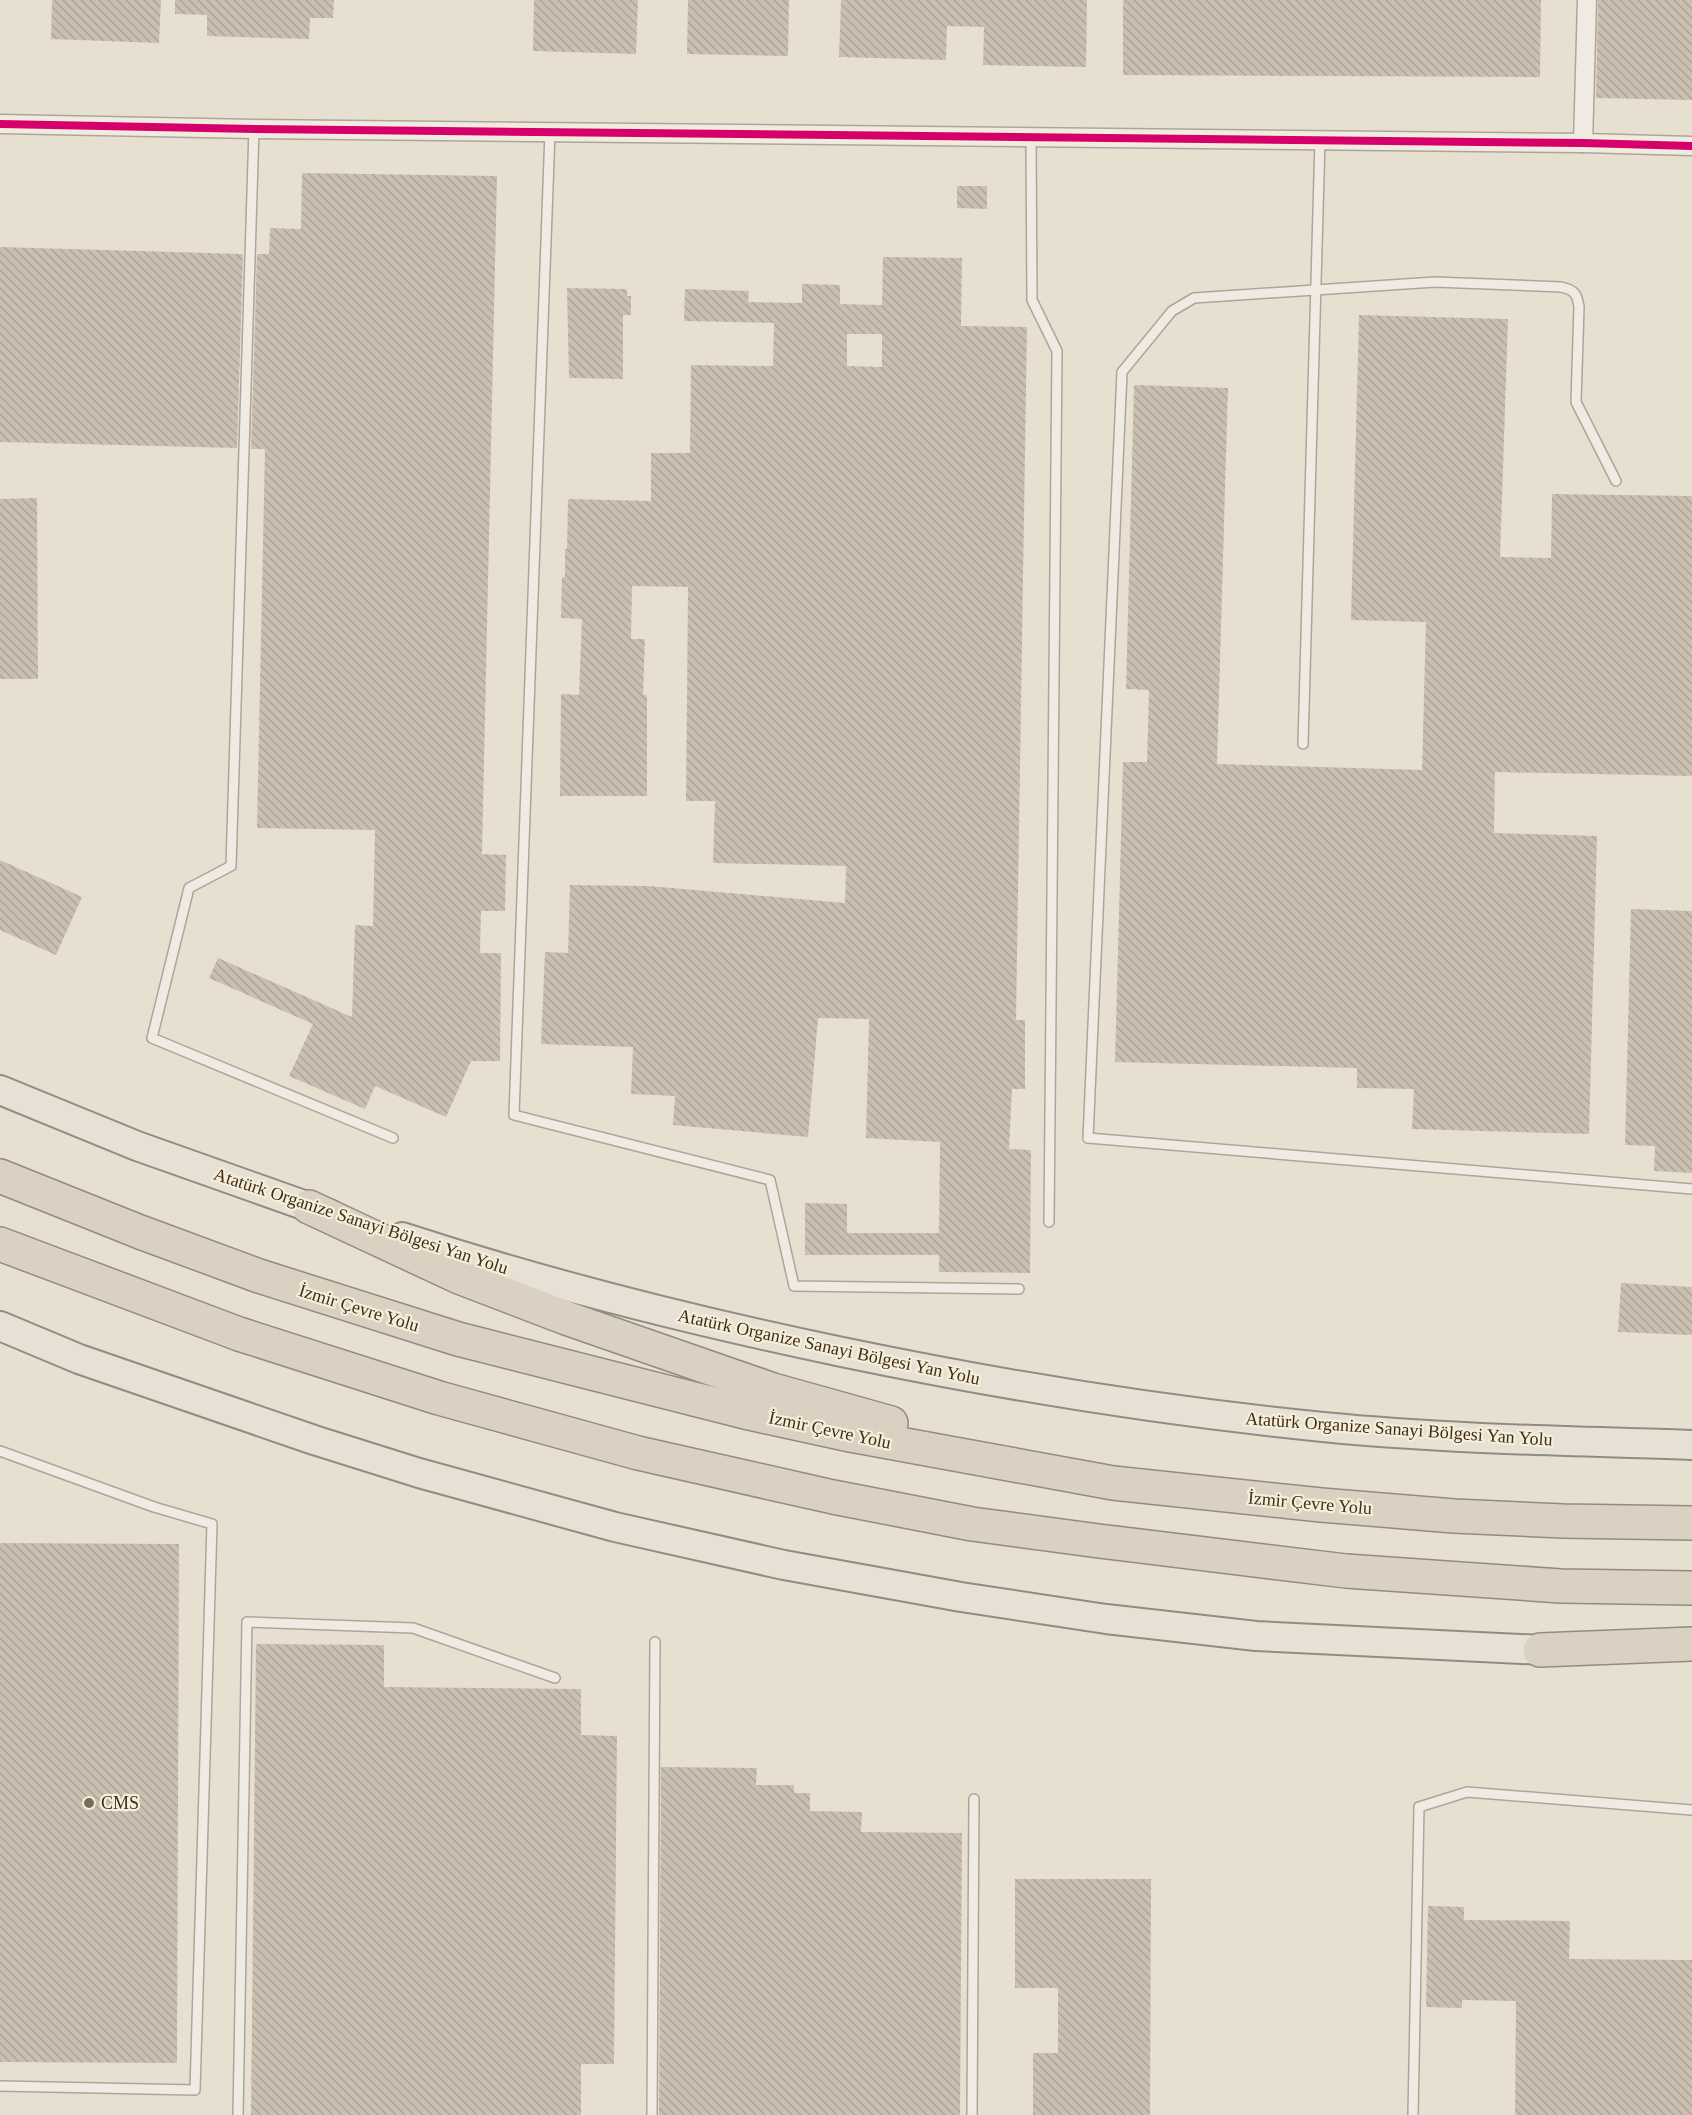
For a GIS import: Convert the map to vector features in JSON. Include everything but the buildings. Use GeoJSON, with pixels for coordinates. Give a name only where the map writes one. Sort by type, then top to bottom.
{"type":"FeatureCollection","features":[{"type":"Feature","properties":{"kind":"highway","name":"İzmir Çevre Yolu"},"geometry":{"type":"LineString","coordinates":[[0,1176],[140,1232],[259,1276],[458,1339],[760,1416],[983,1461],[1113,1484],[1454,1516],[1692,1523]]}},
{"type":"Feature","properties":{"kind":"highway"},"geometry":{"type":"LineString","coordinates":[[309,1207],[459,1277],[566,1318],[762,1386],[1113,1484]]}},
{"type":"Feature","properties":{"kind":"highway"},"geometry":{"type":"LineString","coordinates":[[0,1244],[239,1334],[439,1398],[638,1453],[833,1497],[972,1524],[1346,1571],[1561,1586],[1692,1588]]}},
{"type":"Feature","properties":{"kind":"highway"},"geometry":{"type":"LineString","coordinates":[[1540,1650],[1692,1644]]}},
{"type":"Feature","properties":{"kind":"main road","name":"Atatürk Organize Sanayi Bölgesi Yan Yolu"},"geometry":{"type":"LineString","coordinates":[[0,1090],[137,1146],[309,1207],[460,1256],[716,1326],[946,1373],[1137,1405],[1325,1427],[1501,1439],[1692,1445]]}},
{"type":"Feature","properties":{"kind":"main road"},"geometry":{"type":"LineString","coordinates":[[0,1326],[79,1359],[314,1440],[418,1473],[615,1527],[784,1565],[961,1597],[1106,1619],[1256,1636],[1692,1656]]}},
{"type":"Feature","properties":{"kind":"street"},"geometry":{"type":"LineString","coordinates":[[1583,143],[1587,0]]}},
{"type":"Feature","properties":{"kind":"street"},"geometry":{"type":"LineString","coordinates":[[0,124],[1692,146]]}},
{"type":"Feature","properties":{"kind":"lane"},"geometry":{"type":"LineString","coordinates":[[254,129],[231,866],[189,888],[152,1038],[393,1138]]}},
{"type":"Feature","properties":{"kind":"lane"},"geometry":{"type":"LineString","coordinates":[[550,132],[514,1115],[770,1180],[794,1286],[1019,1289]]}},
{"type":"Feature","properties":{"kind":"lane"},"geometry":{"type":"LineString","coordinates":[[1031,137],[1032,300],[1057,351],[1049,1222]]}},
{"type":"Feature","properties":{"kind":"lane"},"geometry":{"type":"LineString","coordinates":[[1303,744],[1320,140]]}},
{"type":"Feature","properties":{"kind":"lane"},"geometry":{"type":"LineString","coordinates":[[1616,481],[1576,402],[1580,307],[1578,295],[1573,289],[1435,282],[1194,298],[1172,311],[1122,372],[1088,1138],[1692,1189]]}},
{"type":"Feature","properties":{"kind":"lane"},"geometry":{"type":"LineString","coordinates":[[0,1451],[154,1507],[212,1524],[195,2090],[0,2086]]}},
{"type":"Feature","properties":{"kind":"lane"},"geometry":{"type":"LineString","coordinates":[[238,2115],[247,1622],[413,1628],[555,1678]]}},
{"type":"Feature","properties":{"kind":"lane"},"geometry":{"type":"LineString","coordinates":[[652,2115],[655,1642]]}},
{"type":"Feature","properties":{"kind":"lane"},"geometry":{"type":"LineString","coordinates":[[1413,2115],[1419,1807],[1467,1792],[1692,1810]]}},
{"type":"Feature","properties":{"kind":"lane"},"geometry":{"type":"LineString","coordinates":[[972,2115],[974,1799]]}},
{"type":"Feature","properties":{"kind":"cycle path"},"geometry":{"type":"LineString","coordinates":[[0,124],[1692,146]]}},
{"type":"Feature","properties":{"kind":"place","name":"CMS"},"geometry":{"type":"Point","coordinates":[89,1803]}}]}
